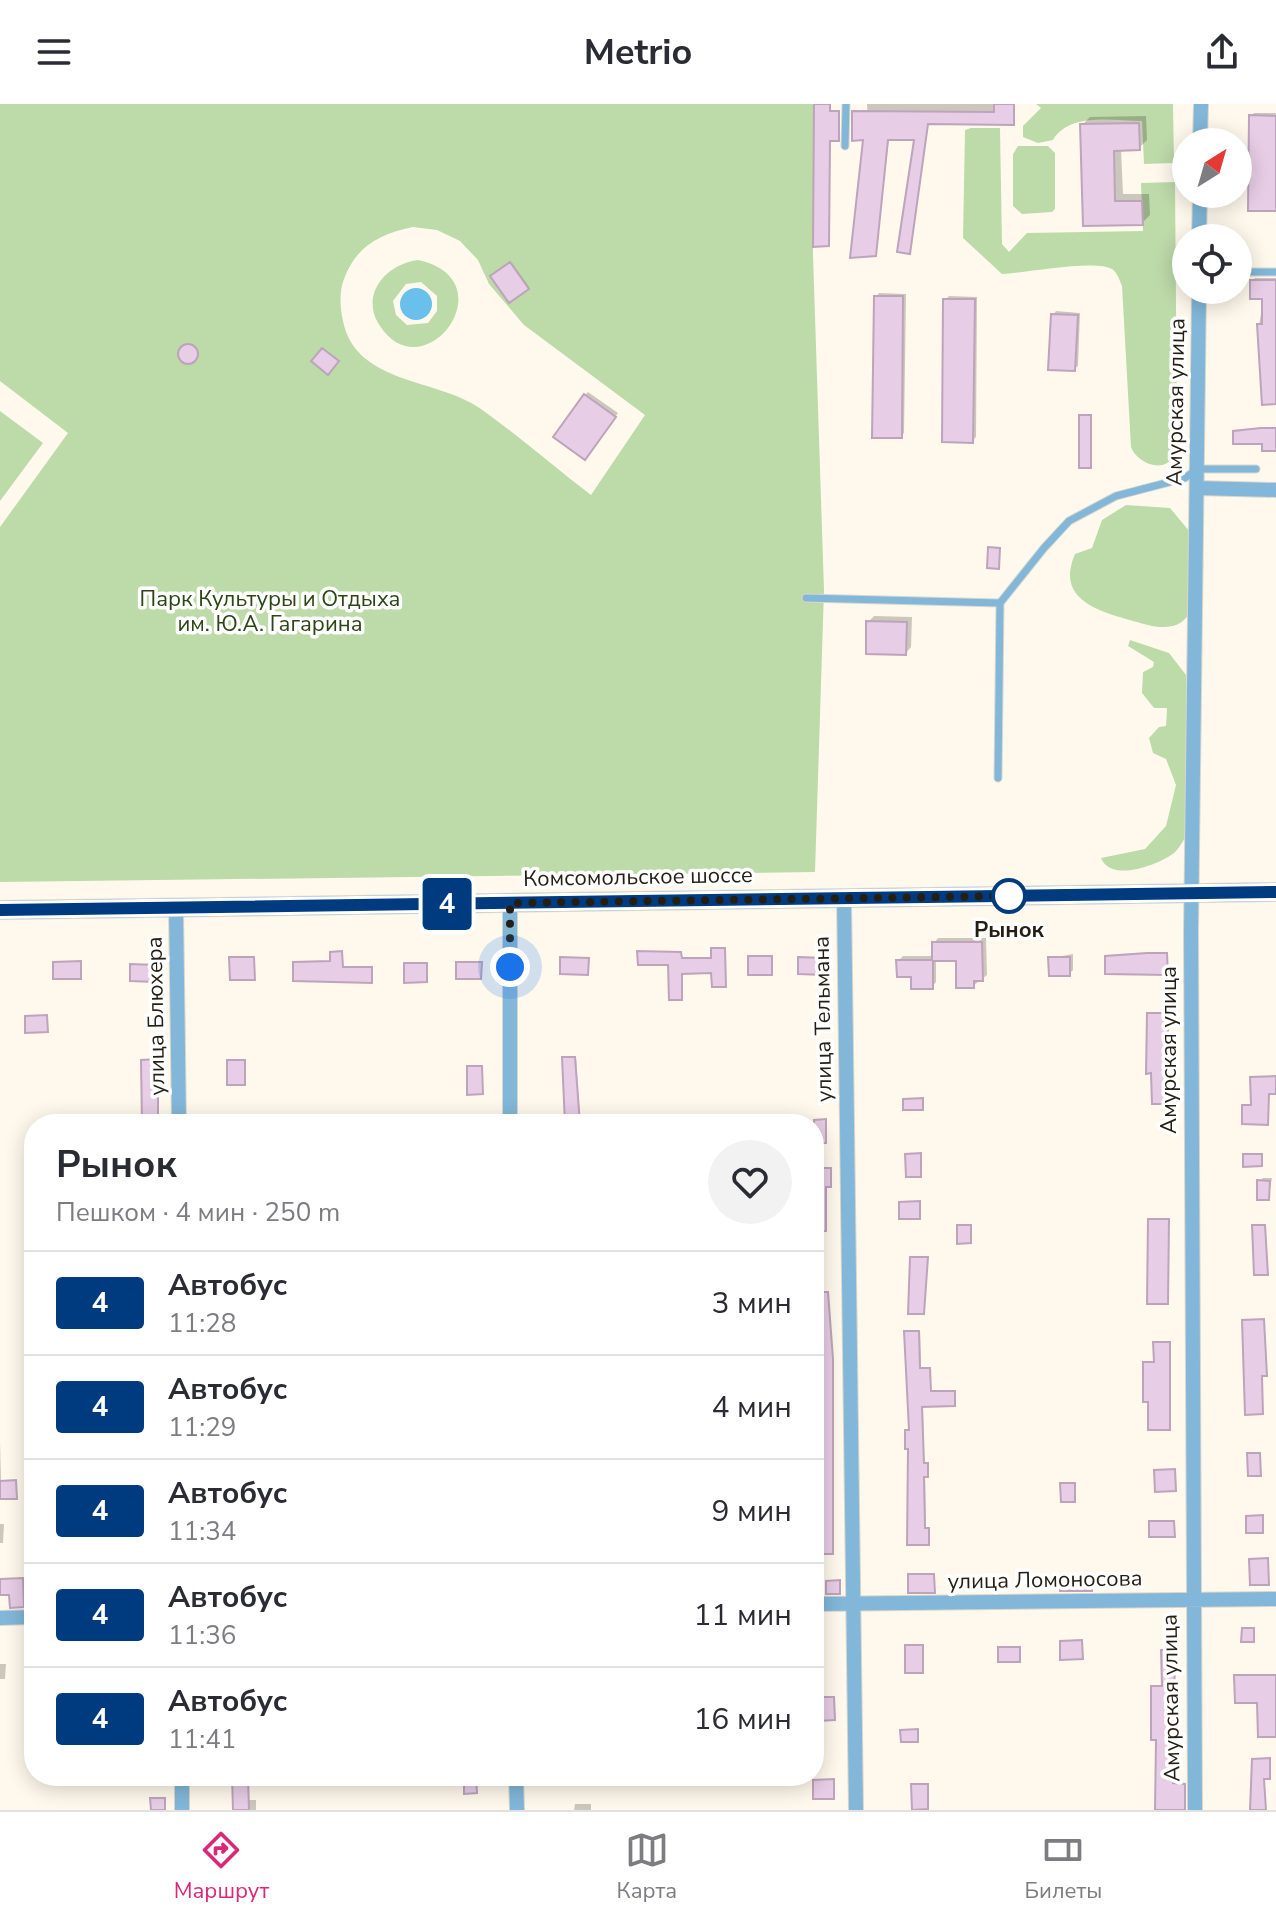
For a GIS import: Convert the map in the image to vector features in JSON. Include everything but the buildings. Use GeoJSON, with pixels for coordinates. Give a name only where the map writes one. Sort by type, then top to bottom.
{"type":"FeatureCollection","features":[{"type":"Feature","properties":{"kind":"main road","name":"Комсомольское шоссе"},"geometry":{"type":"LineString","coordinates":[[0,910],[1276,892]]}},
{"type":"Feature","properties":{"kind":"street"},"geometry":{"type":"LineString","coordinates":[[1200,128],[1201,104]]}},
{"type":"Feature","properties":{"kind":"street","name":"Амурская улица"},"geometry":{"type":"LineString","coordinates":[[1195,1810],[1191,1600],[1192,894],[1199,304]]}},
{"type":"Feature","properties":{"kind":"street"},"geometry":{"type":"LineString","coordinates":[[1197,488],[1276,490]]}},
{"type":"Feature","properties":{"kind":"street","name":"улица Тельмана"},"geometry":{"type":"LineString","coordinates":[[844,898],[856,1810]]}},
{"type":"Feature","properties":{"kind":"street"},"geometry":{"type":"LineString","coordinates":[[510,903],[510,1114]]}},
{"type":"Feature","properties":{"kind":"street","name":"улица Блюхера"},"geometry":{"type":"LineString","coordinates":[[176,908],[179,1114]]}},
{"type":"Feature","properties":{"kind":"street","name":"улица Ломоносова"},"geometry":{"type":"LineString","coordinates":[[824,1604],[1276,1599]]}},
{"type":"Feature","properties":{"kind":"street"},"geometry":{"type":"LineString","coordinates":[[0,1618],[24,1617]]}},
{"type":"Feature","properties":{"kind":"street"},"geometry":{"type":"LineString","coordinates":[[182,1786],[182,1810]]}},
{"type":"Feature","properties":{"kind":"street"},"geometry":{"type":"LineString","coordinates":[[516,1786],[517,1810]]}},
{"type":"Feature","properties":{"kind":"lane"},"geometry":{"type":"LineString","coordinates":[[845,146],[846,104]]}},
{"type":"Feature","properties":{"kind":"lane"},"geometry":{"type":"LineString","coordinates":[[1252,272],[1276,272]]}},
{"type":"Feature","properties":{"kind":"lane"},"geometry":{"type":"LineString","coordinates":[[998,778],[1000,603],[1069,521],[1106,500],[1147,485],[1185,478],[1197,469],[1256,469]]}},
{"type":"Feature","properties":{"kind":"lane"},"geometry":{"type":"LineString","coordinates":[[806,598],[1000,603]]}},
{"type":"Feature","properties":{"kind":"green space","name":"Парк Культуры и Отдыха им. Ю.А. Гагарина"},"geometry":{"type":"Polygon","coordinates":[[[0,104],[814,104],[813,255],[824,590],[815,872],[0,882],[0,527],[68,433],[0,381],[0,104]],[[413,227],[390,233],[371,243],[355,258],[344,279],[341,294],[343,321],[351,342],[364,357],[381,369],[463,399],[481,409],[591,495],[645,415],[524,325],[489,284],[478,260],[460,241],[437,230],[413,227]]]}},
{"type":"Feature","properties":{"kind":"green space"},"geometry":{"type":"Polygon","coordinates":[[[1036,104],[1173,104],[1172,163],[1144,164],[1142,121],[1081,122],[1070,125],[1053,140],[1038,143],[1023,137],[1023,126],[1041,108],[1036,104]]]}},
{"type":"Feature","properties":{"kind":"green space"},"geometry":{"type":"Polygon","coordinates":[[[1000,128],[1002,244],[1009,252],[1027,233],[1143,231],[1141,183],[1172,182],[1172,208],[1175,208],[1175,224],[1172,224],[1172,304],[1176,304],[1177,429],[1174,453],[1169,462],[1150,464],[1138,457],[1131,447],[1122,286],[1114,270],[1090,265],[1002,274],[963,238],[965,130],[1000,128]]]}},
{"type":"Feature","properties":{"kind":"green space"},"geometry":{"type":"Polygon","coordinates":[[[1018,146],[1048,146],[1055,153],[1055,209],[1052,212],[1022,214],[1013,206],[1013,154],[1018,146]]]}},
{"type":"Feature","properties":{"kind":"green space"},"geometry":{"type":"Polygon","coordinates":[[[418,260],[444,271],[457,288],[458,307],[450,326],[435,340],[417,347],[398,343],[380,326],[374,314],[374,293],[379,283],[386,274],[418,260]],[[421,282],[406,284],[393,301],[396,315],[407,325],[428,323],[437,311],[437,296],[421,282]]]}},
{"type":"Feature","properties":{"kind":"green space"},"geometry":{"type":"Polygon","coordinates":[[[0,411],[43,443],[0,501],[0,411]]]}},
{"type":"Feature","properties":{"kind":"green space"},"geometry":{"type":"Polygon","coordinates":[[[1126,505],[1170,508],[1190,532],[1190,613],[1178,624],[1154,626],[1094,608],[1076,593],[1071,582],[1070,570],[1075,554],[1092,548],[1102,520],[1126,505]]]}},
{"type":"Feature","properties":{"kind":"green space"},"geometry":{"type":"Polygon","coordinates":[[[1130,640],[1169,653],[1186,675],[1188,832],[1178,849],[1167,858],[1124,871],[1106,865],[1101,858],[1145,849],[1166,826],[1176,785],[1166,759],[1153,753],[1149,738],[1159,727],[1166,726],[1167,708],[1154,708],[1142,693],[1143,672],[1153,667],[1154,662],[1128,646],[1130,640]]]}},
{"type":"Feature","properties":{"kind":"water"},"geometry":{"type":"Polygon","coordinates":[[[416,288],[427,293],[432,304],[427,315],[416,320],[405,315],[400,304],[405,293],[416,288]]]}},
{"type":"Feature","properties":{"kind":"bus line","name":"4"},"geometry":{"type":"LineString","coordinates":[[0,910],[1276,892]]}},
{"type":"Feature","properties":{"kind":"place","name":"Рынок"},"geometry":{"type":"Point","coordinates":[1009,896]}},
{"type":"Feature","properties":{"kind":"route"},"geometry":{"type":"LineString","coordinates":[[510,967],[510,903],[1009,896]]}}]}
